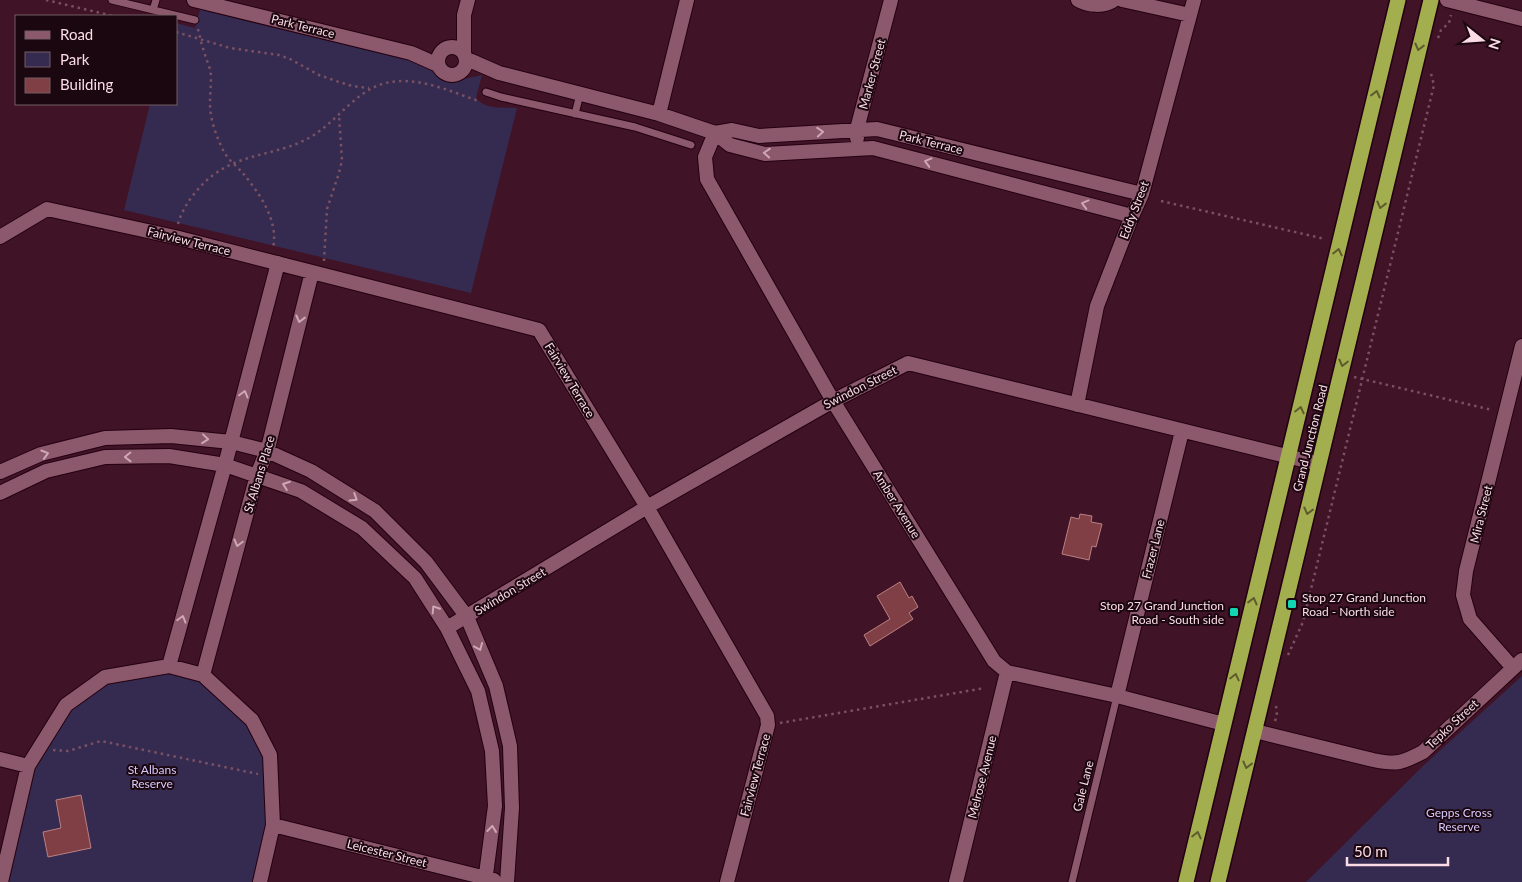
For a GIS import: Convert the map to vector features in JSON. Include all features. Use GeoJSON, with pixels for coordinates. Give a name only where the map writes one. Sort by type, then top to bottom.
{"type":"FeatureCollection","features":[{"type":"Feature","properties":{"kind":"highway","name":"Grand Junction Road"},"geometry":{"type":"LineString","coordinates":[[1186,882],[1398,0]]}},
{"type":"Feature","properties":{"kind":"highway","name":"Grand Junction Road"},"geometry":{"type":"LineString","coordinates":[[1218,882],[1431,0]]}},
{"type":"Feature","properties":{"kind":"street","name":"Park Terrace"},"geometry":{"type":"LineString","coordinates":[[194,0],[236,5],[411,53],[442,55]]}},
{"type":"Feature","properties":{"kind":"street"},"geometry":{"type":"LineString","coordinates":[[464,15],[465,60],[459,74],[449,75],[440,69],[442,55],[464,15],[468,0]]}},
{"type":"Feature","properties":{"kind":"street"},"geometry":{"type":"LineString","coordinates":[[659,114],[687,0]]}},
{"type":"Feature","properties":{"kind":"street","name":"Marker Street"},"geometry":{"type":"LineString","coordinates":[[856,148],[857,129],[891,0]]}},
{"type":"Feature","properties":{"kind":"street"},"geometry":{"type":"LineString","coordinates":[[1078,0],[1084,3],[1109,4],[1114,0]]}},
{"type":"Feature","properties":{"kind":"street"},"geometry":{"type":"LineString","coordinates":[[1122,0],[1190,15]]}},
{"type":"Feature","properties":{"kind":"street","name":"Eddy Street"},"geometry":{"type":"LineString","coordinates":[[1077,405],[1097,306],[1142,194],[1194,0]]}},
{"type":"Feature","properties":{"kind":"street"},"geometry":{"type":"LineString","coordinates":[[1450,1],[1522,19]]}},
{"type":"Feature","properties":{"kind":"street"},"geometry":{"type":"LineString","coordinates":[[442,55],[454,46],[465,60]]}},
{"type":"Feature","properties":{"kind":"street","name":"Park Terrace"},"geometry":{"type":"LineString","coordinates":[[465,60],[499,73],[659,114],[715,133],[730,144],[765,154],[873,148],[1132,216]]}},
{"type":"Feature","properties":{"kind":"street","name":"Park Terrace"},"geometry":{"type":"LineString","coordinates":[[715,133],[732,130],[759,136],[877,129],[1142,194]]}},
{"type":"Feature","properties":{"kind":"street","name":"Amber Avenue"},"geometry":{"type":"LineString","coordinates":[[715,133],[705,157],[707,179],[833,401],[994,661],[1007,672]]}},
{"type":"Feature","properties":{"kind":"street","name":"Fairview Terrace"},"geometry":{"type":"LineString","coordinates":[[0,238],[47,209],[274,262],[539,330],[647,507],[767,716],[768,726],[727,882]]}},
{"type":"Feature","properties":{"kind":"street"},"geometry":{"type":"LineString","coordinates":[[169,666],[231,442],[274,262]]}},
{"type":"Feature","properties":{"kind":"street","name":"St Albans Place"},"geometry":{"type":"LineString","coordinates":[[202,675],[257,475],[267,451],[318,273]]}},
{"type":"Feature","properties":{"kind":"street","name":"Mira Street"},"geometry":{"type":"LineString","coordinates":[[1517,664],[1470,618],[1463,595],[1466,571],[1522,346]]}},
{"type":"Feature","properties":{"kind":"street","name":"Swindon Street"},"geometry":{"type":"LineString","coordinates":[[447,628],[647,507],[833,401],[908,363],[1319,464]]}},
{"type":"Feature","properties":{"kind":"street","name":"Frazer Lane"},"geometry":{"type":"LineString","coordinates":[[1117,696],[1182,431]]}},
{"type":"Feature","properties":{"kind":"street"},"geometry":{"type":"LineString","coordinates":[[0,472],[41,454],[105,438],[171,436],[231,442],[267,451],[310,471],[375,511],[426,562],[467,617],[496,686],[510,746],[512,808],[507,882]]}},
{"type":"Feature","properties":{"kind":"street"},"geometry":{"type":"LineString","coordinates":[[0,493],[46,471],[105,457],[169,456],[225,465],[300,491],[362,528],[415,578],[447,628],[478,692],[492,751],[495,806],[491,880]]}},
{"type":"Feature","properties":{"kind":"street","name":"Tepko Street"},"geometry":{"type":"LineString","coordinates":[[1255,731],[1389,764],[1404,762],[1423,752],[1517,664]]}},
{"type":"Feature","properties":{"kind":"street"},"geometry":{"type":"LineString","coordinates":[[0,882],[28,766],[66,705],[105,677],[169,666],[202,675],[252,720],[270,755],[274,825],[260,882]]}},
{"type":"Feature","properties":{"kind":"street"},"geometry":{"type":"LineString","coordinates":[[1007,672],[1117,696],[1224,724]]}},
{"type":"Feature","properties":{"kind":"street","name":"Melrose Avenue"},"geometry":{"type":"LineString","coordinates":[[956,882],[1007,672]]}},
{"type":"Feature","properties":{"kind":"street"},"geometry":{"type":"LineString","coordinates":[[0,759],[28,766]]}},
{"type":"Feature","properties":{"kind":"street","name":"Leicester Street"},"geometry":{"type":"LineString","coordinates":[[274,825],[491,880]]}},
{"type":"Feature","properties":{"kind":"lane"},"geometry":{"type":"LineString","coordinates":[[112,0],[174,15]]}},
{"type":"Feature","properties":{"kind":"lane"},"geometry":{"type":"LineString","coordinates":[[153,10],[156,0]]}},
{"type":"Feature","properties":{"kind":"lane"},"geometry":{"type":"LineString","coordinates":[[178,16],[195,20]]}},
{"type":"Feature","properties":{"kind":"lane"},"geometry":{"type":"LineString","coordinates":[[486,92],[635,127],[691,145]]}},
{"type":"Feature","properties":{"kind":"lane"},"geometry":{"type":"LineString","coordinates":[[575,114],[580,94]]}},
{"type":"Feature","properties":{"kind":"lane","name":"Gale Lane"},"geometry":{"type":"LineString","coordinates":[[1072,882],[1117,696]]}},
{"type":"Feature","properties":{"kind":"path"},"geometry":{"type":"LineString","coordinates":[[46,0],[109,15]]}},
{"type":"Feature","properties":{"kind":"path"},"geometry":{"type":"LineString","coordinates":[[1436,41],[1441,30],[1449,23],[1450,1]]}},
{"type":"Feature","properties":{"kind":"path"},"geometry":{"type":"LineString","coordinates":[[195,20],[210,68],[210,106],[214,126],[224,152],[257,191],[271,218],[275,240],[274,262]]}},
{"type":"Feature","properties":{"kind":"path"},"geometry":{"type":"LineString","coordinates":[[178,33],[230,48],[278,55],[290,59],[319,75],[352,86],[371,88]]}},
{"type":"Feature","properties":{"kind":"path"},"geometry":{"type":"LineString","coordinates":[[1286,659],[1303,622],[1434,85],[1430,70],[1431,63]]}},
{"type":"Feature","properties":{"kind":"path"},"geometry":{"type":"LineString","coordinates":[[175,238],[180,215],[195,193],[214,174],[232,163],[290,147],[314,135],[378,84],[413,82],[434,86],[483,102],[486,92]]}},
{"type":"Feature","properties":{"kind":"path"},"geometry":{"type":"LineString","coordinates":[[318,273],[327,209],[340,173],[342,160],[339,116]]}},
{"type":"Feature","properties":{"kind":"path"},"geometry":{"type":"LineString","coordinates":[[1161,201],[1325,240]]}},
{"type":"Feature","properties":{"kind":"path"},"geometry":{"type":"LineString","coordinates":[[1341,374],[1506,414]]}},
{"type":"Feature","properties":{"kind":"path"},"geometry":{"type":"LineString","coordinates":[[768,726],[985,688]]}},
{"type":"Feature","properties":{"kind":"path"},"geometry":{"type":"LineString","coordinates":[[1275,721],[1277,715],[1276,706]]}},
{"type":"Feature","properties":{"kind":"path"},"geometry":{"type":"LineString","coordinates":[[39,748],[68,751],[101,741],[271,777]]}},
{"type":"Feature","properties":{"kind":"green space"},"geometry":{"type":"Polygon","coordinates":[[[201,6],[415,59],[432,66],[442,76],[451,80],[482,75],[476,98],[480,102],[495,107],[517,108],[471,293],[124,210],[150,105],[178,105],[178,24],[195,28],[201,6]]]}},
{"type":"Feature","properties":{"kind":"green space","name":"St Albans Reserve"},"geometry":{"type":"Polygon","coordinates":[[[144,670],[203,675],[252,720],[270,755],[273,825],[260,882],[1,882],[28,766],[66,705],[105,677],[144,670]]]}},
{"type":"Feature","properties":{"kind":"green space","name":"Gepps Cross Reserve"},"geometry":{"type":"Polygon","coordinates":[[[1522,676],[1522,882],[1306,882],[1424,765],[1522,676]]]}},
{"type":"Feature","properties":{"kind":"building"},"geometry":{"type":"Polygon","coordinates":[[[1080,514],[1092,516],[1091,522],[1102,524],[1096,547],[1092,546],[1089,560],[1062,554],[1071,517],[1079,519],[1080,514]]]}},
{"type":"Feature","properties":{"kind":"building"},"geometry":{"type":"Polygon","coordinates":[[[900,582],[909,598],[912,596],[918,607],[909,613],[913,619],[870,646],[864,635],[890,619],[877,596],[900,582]]]}},
{"type":"Feature","properties":{"kind":"building"},"geometry":{"type":"Polygon","coordinates":[[[81,795],[91,848],[48,857],[43,832],[61,828],[56,800],[81,795]]]}},
{"type":"Feature","properties":{"kind":"place","name":"Stop 27 Grand Junction Road - North side"},"geometry":{"type":"Point","coordinates":[1292,604]}},
{"type":"Feature","properties":{"kind":"place","name":"Stop 27 Grand Junction Road - South side"},"geometry":{"type":"Point","coordinates":[1234,612]}}]}
